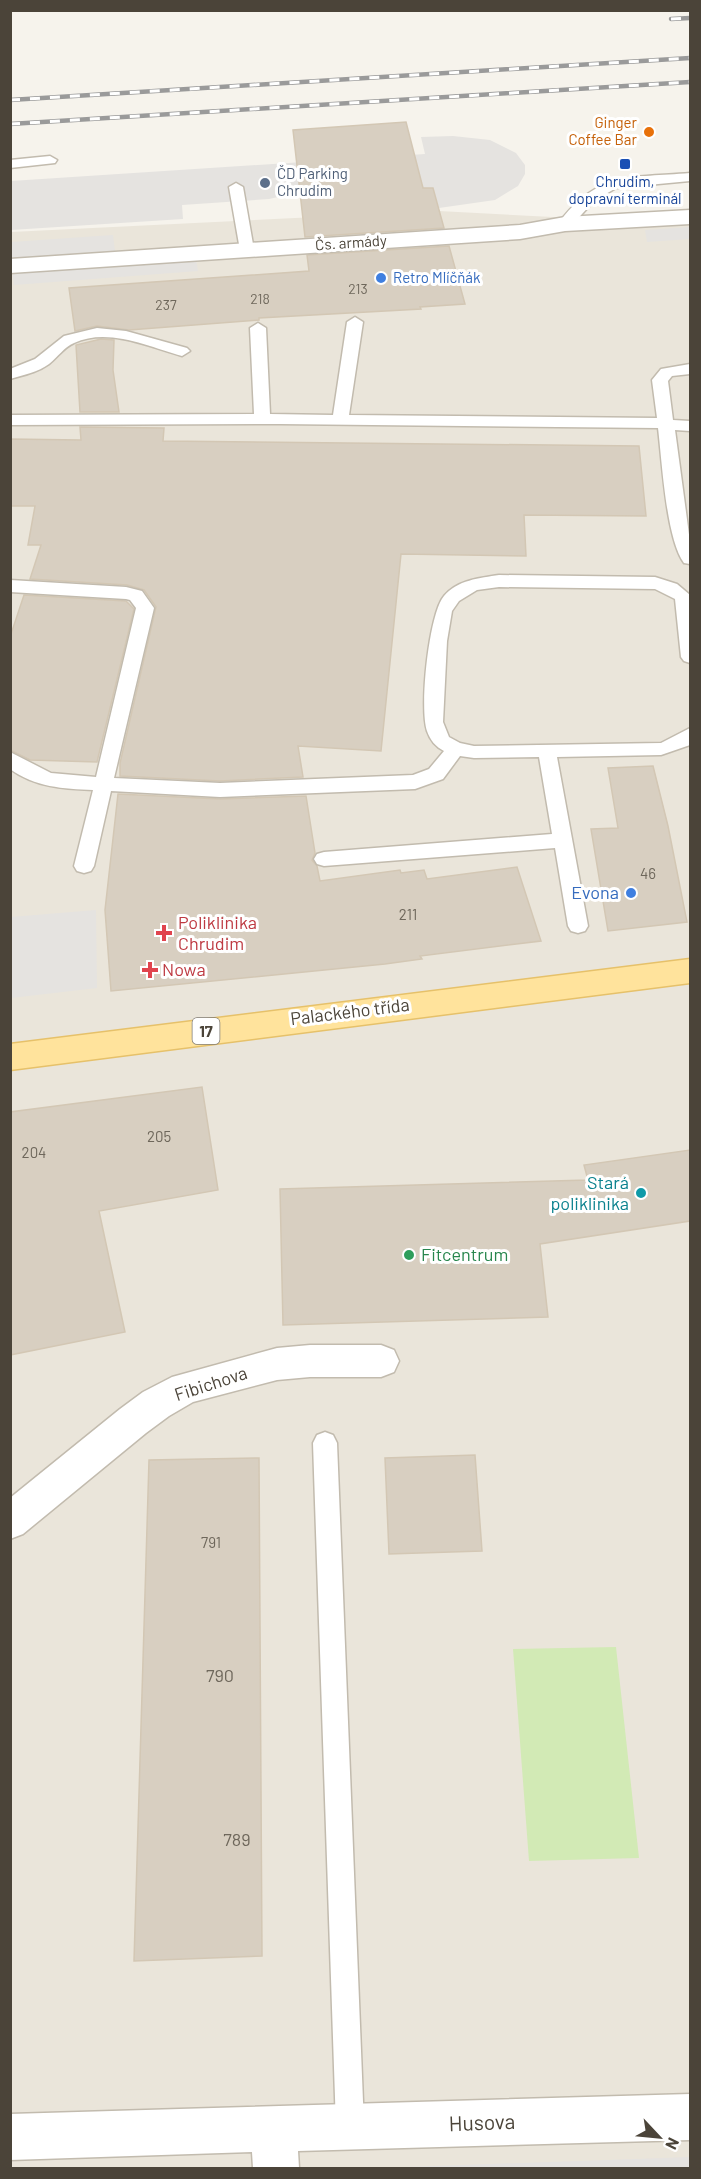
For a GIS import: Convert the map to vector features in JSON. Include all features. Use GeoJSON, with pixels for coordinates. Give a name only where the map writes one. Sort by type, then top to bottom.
{"type":"FeatureCollection","features":[{"type":"Feature","properties":{"kind":"main road","name":"Palackého třída"},"geometry":{"type":"LineString","coordinates":[[10,1057],[690,971]]}},
{"type":"Feature","properties":{"kind":"street","name":"Čs. armády"},"geometry":{"type":"LineString","coordinates":[[10,266],[520,232],[565,224],[690,217]]}},
{"type":"Feature","properties":{"kind":"street","name":"Fibichova"},"geometry":{"type":"LineString","coordinates":[[10,1522],[133,1421],[156,1404],[185,1388],[277,1364],[310,1361],[381,1361]]}},
{"type":"Feature","properties":{"kind":"street","name":"Husova"},"geometry":{"type":"LineString","coordinates":[[10,2137],[275,2149],[350,2127],[690,2117]]}},
{"type":"Feature","properties":{"kind":"lane"},"geometry":{"type":"LineString","coordinates":[[10,164],[50,160]]}},
{"type":"Feature","properties":{"kind":"lane"},"geometry":{"type":"LineString","coordinates":[[565,224],[589,198],[613,184],[690,177]]}},
{"type":"Feature","properties":{"kind":"lane"},"geometry":{"type":"LineString","coordinates":[[236,187],[247,250]]}},
{"type":"Feature","properties":{"kind":"lane"},"geometry":{"type":"LineString","coordinates":[[340,419],[355,322]]}},
{"type":"Feature","properties":{"kind":"lane"},"geometry":{"type":"LineString","coordinates":[[258,328],[262,419]]}},
{"type":"Feature","properties":{"kind":"lane"},"geometry":{"type":"LineString","coordinates":[[10,374],[33,366],[69,339],[82,335],[123,334],[182,351]]}},
{"type":"Feature","properties":{"kind":"lane"},"geometry":{"type":"LineString","coordinates":[[668,586],[690,561],[681,539],[662,376],[675,370],[690,369]]}},
{"type":"Feature","properties":{"kind":"lane"},"geometry":{"type":"LineString","coordinates":[[10,420],[340,419],[690,426]]}},
{"type":"Feature","properties":{"kind":"lane"},"geometry":{"type":"LineString","coordinates":[[690,657],[684,598],[678,591],[668,586],[655,583],[499,581],[470,586],[453,597],[442,613],[434,722],[435,733],[439,740],[456,749],[474,752],[661,749],[676,746],[690,735]]}},
{"type":"Feature","properties":{"kind":"lane"},"geometry":{"type":"LineString","coordinates":[[10,586],[126,592],[136,595],[145,608],[84,866]]}},
{"type":"Feature","properties":{"kind":"lane"},"geometry":{"type":"LineString","coordinates":[[10,758],[26,770],[43,778],[60,782],[220,790],[415,782],[436,774],[456,749]]}},
{"type":"Feature","properties":{"kind":"lane"},"geometry":{"type":"LineString","coordinates":[[547,751],[578,926]]}},
{"type":"Feature","properties":{"kind":"lane"},"geometry":{"type":"LineString","coordinates":[[324,859],[563,840]]}},
{"type":"Feature","properties":{"kind":"lane"},"geometry":{"type":"LineString","coordinates":[[325,1443],[350,2127]]}},
{"type":"Feature","properties":{"kind":"shaded area","name":"ČD Parking Chrudim"},"geometry":{"type":"Polygon","coordinates":[[[453,136],[490,140],[516,153],[525,165],[525,174],[518,186],[495,200],[439,208],[433,188],[300,192],[269,199],[182,205],[183,219],[11,230],[11,181],[425,154],[421,137],[453,136]]]}},
{"type":"Feature","properties":{"kind":"shaded area"},"geometry":{"type":"Polygon","coordinates":[[[690,210],[690,2168],[11,2168],[11,232],[439,211],[572,218],[690,210]]]}},
{"type":"Feature","properties":{"kind":"shaded area"},"geometry":{"type":"Polygon","coordinates":[[[690,227],[690,239],[647,242],[645,230],[690,227]]]}},
{"type":"Feature","properties":{"kind":"shaded area"},"geometry":{"type":"Polygon","coordinates":[[[113,235],[116,259],[11,266],[11,242],[113,235]]]}},
{"type":"Feature","properties":{"kind":"shaded area"},"geometry":{"type":"Polygon","coordinates":[[[196,259],[198,271],[14,285],[12,271],[196,259]]]}},
{"type":"Feature","properties":{"kind":"shaded area"},"geometry":{"type":"Polygon","coordinates":[[[96,910],[97,988],[11,998],[11,917],[96,910]]]}},
{"type":"Feature","properties":{"kind":"shaded area"},"geometry":{"type":"Polygon","coordinates":[[[690,2157],[690,2168],[376,2168],[690,2157]]]}},
{"type":"Feature","properties":{"kind":"green space"},"geometry":{"type":"Polygon","coordinates":[[[616,1647],[639,1858],[529,1861],[513,1649],[616,1647]]]}},
{"type":"Feature","properties":{"kind":"building"},"geometry":{"type":"Polygon","coordinates":[[[406,122],[423,188],[433,188],[444,228],[305,237],[293,130],[406,122]]]}},
{"type":"Feature","properties":{"kind":"building"},"geometry":{"type":"Polygon","coordinates":[[[449,246],[465,304],[420,307],[421,309],[259,318],[259,320],[129,330],[97,326],[75,331],[69,288],[309,271],[307,255],[449,246]]]}},
{"type":"Feature","properties":{"kind":"building"},"geometry":{"type":"Polygon","coordinates":[[[101,339],[114,340],[113,370],[119,412],[80,412],[76,345],[101,339]]]}},
{"type":"Feature","properties":{"kind":"building"},"geometry":{"type":"Polygon","coordinates":[[[80,427],[164,428],[163,441],[639,446],[646,516],[524,515],[526,556],[401,554],[381,751],[298,746],[303,777],[220,781],[120,776],[120,763],[156,607],[144,590],[127,585],[30,579],[41,545],[28,545],[35,506],[10,506],[10,439],[81,440],[80,427]]]}},
{"type":"Feature","properties":{"kind":"building"},"geometry":{"type":"Polygon","coordinates":[[[24,595],[126,601],[134,609],[97,762],[30,760],[10,750],[10,637],[24,595]]]}},
{"type":"Feature","properties":{"kind":"building"},"geometry":{"type":"Polygon","coordinates":[[[653,766],[668,826],[687,922],[608,931],[591,829],[618,828],[608,768],[653,766]]]}},
{"type":"Feature","properties":{"kind":"building"},"geometry":{"type":"Polygon","coordinates":[[[118,794],[220,799],[306,796],[315,853],[312,860],[317,866],[320,881],[400,870],[401,873],[424,870],[427,879],[517,867],[541,941],[420,956],[422,959],[385,964],[111,991],[105,910],[118,794]]]}},
{"type":"Feature","properties":{"kind":"building"},"geometry":{"type":"Polygon","coordinates":[[[202,1087],[218,1190],[99,1211],[125,1332],[10,1355],[10,1112],[202,1087]]]}},
{"type":"Feature","properties":{"kind":"building"},"geometry":{"type":"Polygon","coordinates":[[[690,1150],[690,1221],[540,1244],[548,1317],[283,1325],[280,1189],[588,1180],[584,1165],[690,1150]]]}},
{"type":"Feature","properties":{"kind":"building"},"geometry":{"type":"Polygon","coordinates":[[[475,1455],[482,1551],[389,1554],[385,1458],[475,1455]]]}},
{"type":"Feature","properties":{"kind":"building"},"geometry":{"type":"Polygon","coordinates":[[[259,1458],[262,1956],[134,1961],[149,1460],[259,1458]]]}},
{"type":"Feature","properties":{"kind":"railway"},"geometry":{"type":"LineString","coordinates":[[671,19],[690,18]]}},
{"type":"Feature","properties":{"kind":"railway"},"geometry":{"type":"LineString","coordinates":[[10,100],[690,58]]}},
{"type":"Feature","properties":{"kind":"railway"},"geometry":{"type":"LineString","coordinates":[[10,124],[690,82]]}},
{"type":"Feature","properties":{"kind":"place","name":"Ginger Coffee Bar"},"geometry":{"type":"Point","coordinates":[649,132]}},
{"type":"Feature","properties":{"kind":"place","name":"Chrudim, dopravní terminál"},"geometry":{"type":"Point","coordinates":[625,164]}},
{"type":"Feature","properties":{"kind":"place","name":"ČD Parking Chrudim"},"geometry":{"type":"Point","coordinates":[265,183]}},
{"type":"Feature","properties":{"kind":"place","name":"Retro Mlíčňák"},"geometry":{"type":"Point","coordinates":[381,278]}},
{"type":"Feature","properties":{"kind":"place","name":"Evona"},"geometry":{"type":"Point","coordinates":[631,893]}},
{"type":"Feature","properties":{"kind":"place","name":"Poliklinika Chrudim"},"geometry":{"type":"Point","coordinates":[164,933]}},
{"type":"Feature","properties":{"kind":"place","name":"Nowa"},"geometry":{"type":"Point","coordinates":[150,970]}},
{"type":"Feature","properties":{"kind":"place","name":"Stará poliklinika"},"geometry":{"type":"Point","coordinates":[641,1193]}},
{"type":"Feature","properties":{"kind":"place","name":"Fitcentrum"},"geometry":{"type":"Point","coordinates":[409,1255]}}]}
